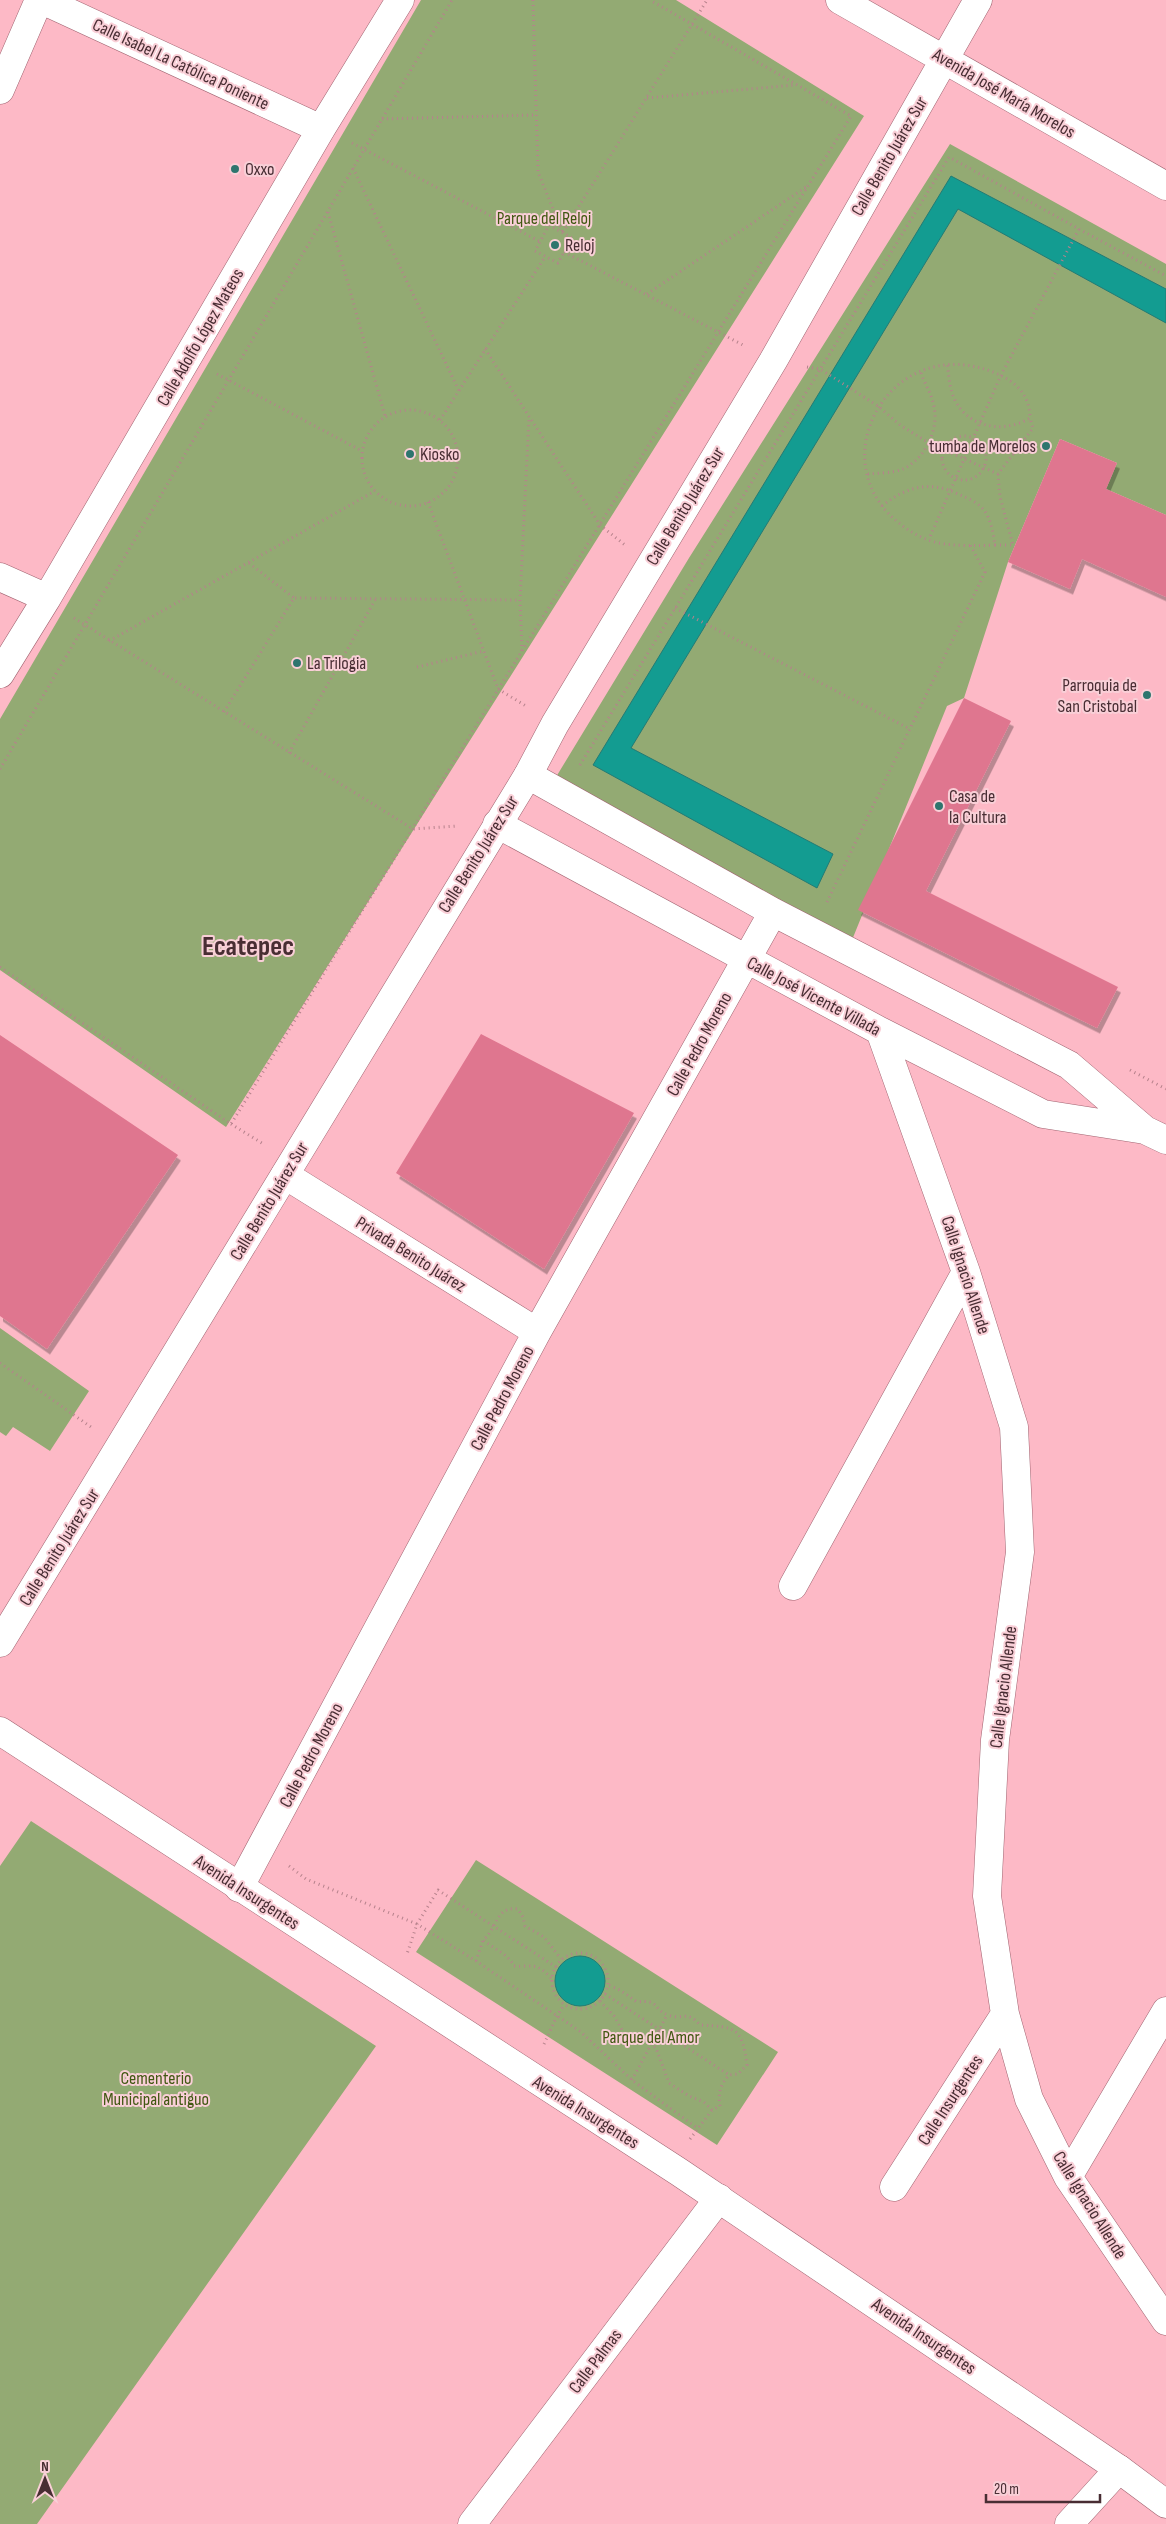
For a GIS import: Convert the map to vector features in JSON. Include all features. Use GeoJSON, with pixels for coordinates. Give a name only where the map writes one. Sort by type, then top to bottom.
{"type":"FeatureCollection","features":[{"type":"Feature","properties":{"kind":"street"},"geometry":{"type":"LineString","coordinates":[[0,90],[40,0]]}},
{"type":"Feature","properties":{"kind":"street","name":"Calle Isabel La Católica Poniente"},"geometry":{"type":"LineString","coordinates":[[40,0],[321,129]]}},
{"type":"Feature","properties":{"kind":"street","name":"Calle Adolfo López Mateos"},"geometry":{"type":"LineString","coordinates":[[0,674],[47,598],[321,129],[400,0]]}},
{"type":"Feature","properties":{"kind":"street","name":"Avenida José María Morelos"},"geometry":{"type":"LineString","coordinates":[[840,0],[945,58],[1166,186]]}},
{"type":"Feature","properties":{"kind":"street","name":"Calle Benito Juárez Sur"},"geometry":{"type":"LineString","coordinates":[[0,1643],[528,775],[555,724],[773,361],[978,0]]}},
{"type":"Feature","properties":{"kind":"street"},"geometry":{"type":"LineString","coordinates":[[0,577],[47,598]]}},
{"type":"Feature","properties":{"kind":"street","name":"Calle José Vicente Villada"},"geometry":{"type":"LineString","coordinates":[[528,775],[773,912],[1069,1065],[1156,1135]]}},
{"type":"Feature","properties":{"kind":"street","name":"Calle José Vicente Villada"},"geometry":{"type":"LineString","coordinates":[[497,824],[880,1031],[1043,1114],[1156,1135]]}},
{"type":"Feature","properties":{"kind":"street","name":"Calle Pedro Moreno"},"geometry":{"type":"LineString","coordinates":[[240,1888],[537,1332],[773,912]]}},
{"type":"Feature","properties":{"kind":"street","name":"Calle Ignacio Allende"},"geometry":{"type":"LineString","coordinates":[[880,1031],[966,1272],[1014,1427],[1020,1552],[995,1740],[986,1896],[1005,2014],[1029,2099],[1068,2177],[1166,2321]]}},
{"type":"Feature","properties":{"kind":"street","name":"Privada Benito Juárez"},"geometry":{"type":"LineString","coordinates":[[285,1175],[537,1332]]}},
{"type":"Feature","properties":{"kind":"street"},"geometry":{"type":"LineString","coordinates":[[793,1586],[966,1272]]}},
{"type":"Feature","properties":{"kind":"street","name":"Avenida Insurgentes"},"geometry":{"type":"LineString","coordinates":[[0,1731],[719,2198],[1119,2469],[1166,2503]]}},
{"type":"Feature","properties":{"kind":"street"},"geometry":{"type":"LineString","coordinates":[[1068,2177],[1166,2011]]}},
{"type":"Feature","properties":{"kind":"street","name":"Calle Insurgentes"},"geometry":{"type":"LineString","coordinates":[[894,2187],[1005,2014]]}},
{"type":"Feature","properties":{"kind":"street","name":"Calle Palmas"},"geometry":{"type":"LineString","coordinates":[[472,2524],[719,2198]]}},
{"type":"Feature","properties":{"kind":"street"},"geometry":{"type":"LineString","coordinates":[[1069,2524],[1119,2469]]}},
{"type":"Feature","properties":{"kind":"path"},"geometry":{"type":"LineString","coordinates":[[0,769],[452,0]]}},
{"type":"Feature","properties":{"kind":"path"},"geometry":{"type":"LineString","coordinates":[[533,0],[538,172],[563,232],[707,0]]}},
{"type":"Feature","properties":{"kind":"path"},"geometry":{"type":"LineString","coordinates":[[0,967],[231,1124],[851,116],[650,0]]}},
{"type":"Feature","properties":{"kind":"path"},"geometry":{"type":"LineString","coordinates":[[647,98],[796,85]]}},
{"type":"Feature","properties":{"kind":"path"},"geometry":{"type":"LineString","coordinates":[[382,120],[536,115]]}},
{"type":"Feature","properties":{"kind":"path"},"geometry":{"type":"LineString","coordinates":[[364,150],[540,241]]}},
{"type":"Feature","properties":{"kind":"path"},"geometry":{"type":"LineString","coordinates":[[578,768],[949,156],[1166,276]]}},
{"type":"Feature","properties":{"kind":"path"},"geometry":{"type":"LineString","coordinates":[[353,168],[459,391]]}},
{"type":"Feature","properties":{"kind":"path"},"geometry":{"type":"LineString","coordinates":[[647,294],[808,186]]}},
{"type":"Feature","properties":{"kind":"path"},"geometry":{"type":"LineString","coordinates":[[328,212],[385,416]]}},
{"type":"Feature","properties":{"kind":"path"},"geometry":{"type":"LineString","coordinates":[[549,225],[572,238],[564,252],[558,263],[535,251],[549,225]]}},
{"type":"Feature","properties":{"kind":"path"},"geometry":{"type":"LineString","coordinates":[[929,539],[1001,375],[1079,229]]}},
{"type":"Feature","properties":{"kind":"path"},"geometry":{"type":"LineString","coordinates":[[564,252],[719,331]]}},
{"type":"Feature","properties":{"kind":"path"},"geometry":{"type":"LineString","coordinates":[[440,420],[545,257]]}},
{"type":"Feature","properties":{"kind":"path"},"geometry":{"type":"LineString","coordinates":[[485,349],[600,525]]}},
{"type":"Feature","properties":{"kind":"path"},"geometry":{"type":"LineString","coordinates":[[947,363],[950,385],[958,406],[966,415],[988,427],[1019,425],[1030,418]]}},
{"type":"Feature","properties":{"kind":"path"},"geometry":{"type":"LineString","coordinates":[[947,363],[975,365],[1001,375],[1013,382],[1023,392],[1030,405],[1030,418],[1033,428],[998,474],[1001,503],[1013,545],[939,543],[912,533],[888,515],[872,490],[865,462],[867,433],[878,406],[897,384],[920,370],[947,363]]}},
{"type":"Feature","properties":{"kind":"path"},"geometry":{"type":"LineString","coordinates":[[820,369],[878,406],[900,425],[929,443],[998,474]]}},
{"type":"Feature","properties":{"kind":"path"},"geometry":{"type":"LineString","coordinates":[[868,474],[901,470],[913,464],[929,443],[935,418],[934,406],[920,370]]}},
{"type":"Feature","properties":{"kind":"path"},"geometry":{"type":"LineString","coordinates":[[229,379],[362,450]]}},
{"type":"Feature","properties":{"kind":"path"},"geometry":{"type":"LineString","coordinates":[[413,410],[428,413],[440,420],[449,429],[455,440],[458,464],[448,487],[428,502],[414,506],[386,500],[375,491],[366,479],[362,465],[362,450],[366,437],[385,416],[399,411],[413,410]]}},
{"type":"Feature","properties":{"kind":"path"},"geometry":{"type":"LineString","coordinates":[[522,652],[520,600],[529,417]]}},
{"type":"Feature","properties":{"kind":"path"},"geometry":{"type":"LineString","coordinates":[[960,437],[973,439],[984,449],[984,468],[974,478],[967,480],[956,478],[948,472],[942,459],[947,445],[960,437]]}},
{"type":"Feature","properties":{"kind":"path"},"geometry":{"type":"LineString","coordinates":[[882,506],[898,494],[922,486],[934,486],[951,490],[983,509],[990,520],[995,545]]}},
{"type":"Feature","properties":{"kind":"path"},"geometry":{"type":"LineString","coordinates":[[109,642],[375,491]]}},
{"type":"Feature","properties":{"kind":"path"},"geometry":{"type":"LineString","coordinates":[[428,502],[498,689]]}},
{"type":"Feature","properties":{"kind":"path"},"geometry":{"type":"LineString","coordinates":[[818,898],[827,903],[985,572],[969,544]]}},
{"type":"Feature","properties":{"kind":"path"},"geometry":{"type":"LineString","coordinates":[[248,563],[294,598],[520,600]]}},
{"type":"Feature","properties":{"kind":"path"},"geometry":{"type":"LineString","coordinates":[[224,712],[294,598]]}},
{"type":"Feature","properties":{"kind":"path"},"geometry":{"type":"LineString","coordinates":[[289,753],[375,600]]}},
{"type":"Feature","properties":{"kind":"path"},"geometry":{"type":"LineString","coordinates":[[675,608],[910,729]]}},
{"type":"Feature","properties":{"kind":"path"},"geometry":{"type":"LineString","coordinates":[[84,626],[413,829]]}},
{"type":"Feature","properties":{"kind":"path"},"geometry":{"type":"LineString","coordinates":[[417,667],[484,651]]}},
{"type":"Feature","properties":{"kind":"path"},"geometry":{"type":"LineString","coordinates":[[0,1363],[120,1448]]}},
{"type":"Feature","properties":{"kind":"path"},"geometry":{"type":"LineString","coordinates":[[262,1847],[306,1879],[417,1924],[476,1960],[580,2032],[632,2080],[697,2128],[712,2110],[720,2106],[720,2089],[729,2075]]}},
{"type":"Feature","properties":{"kind":"path"},"geometry":{"type":"LineString","coordinates":[[417,1924],[438,1890],[556,1967]]}},
{"type":"Feature","properties":{"kind":"path"},"geometry":{"type":"LineString","coordinates":[[476,1960],[484,1940],[490,1935],[503,1910],[509,1908],[518,1909],[523,1917],[525,1926],[544,1937],[562,1959]]}},
{"type":"Feature","properties":{"kind":"path"},"geometry":{"type":"LineString","coordinates":[[484,1940],[498,1953],[508,1956],[514,1966],[534,1964],[541,1967],[551,1978]]}},
{"type":"Feature","properties":{"kind":"path"},"geometry":{"type":"LineString","coordinates":[[573,1953],[591,1955],[605,1967],[608,1985],[600,2001],[583,2009],[564,2005],[552,1991],[551,1978],[562,1959],[573,1953]]}},
{"type":"Feature","properties":{"kind":"path"},"geometry":{"type":"LineString","coordinates":[[605,1994],[729,2075],[738,2074],[747,2065],[743,2041],[728,2026],[700,2025],[693,2017],[686,2014],[672,2016],[660,2011],[657,2004],[648,2001],[637,2002],[620,1990],[608,1985]]}},
{"type":"Feature","properties":{"kind":"path"},"geometry":{"type":"LineString","coordinates":[[600,2001],[614,2016],[625,2035],[633,2040],[647,2041],[656,2048],[669,2083],[704,2102],[712,2110]]}},
{"type":"Feature","properties":{"kind":"path"},"geometry":{"type":"LineString","coordinates":[[529,2076],[564,2005]]}},
{"type":"Feature","properties":{"kind":"path"},"geometry":{"type":"LineString","coordinates":[[632,2080],[667,2014]]}},
{"type":"Feature","properties":{"kind":"green space","name":"Parque del Reloj"},"geometry":{"type":"Polygon","coordinates":[[[421,0],[676,0],[864,116],[226,1127],[0,970],[0,719],[421,0]]]}},
{"type":"Feature","properties":{"kind":"green space"},"geometry":{"type":"Polygon","coordinates":[[[950,144],[1166,264],[1166,515],[1106,489],[1117,463],[1060,439],[1008,562],[964,698],[947,706],[852,940],[553,782],[689,558],[950,144]]]}},
{"type":"Feature","properties":{"kind":"green space"},"geometry":{"type":"Polygon","coordinates":[[[0,1328],[89,1391],[50,1451],[13,1427],[6,1436],[0,1432],[0,1328]]]}},
{"type":"Feature","properties":{"kind":"green space","name":"Cementerio Municipal antiguo"},"geometry":{"type":"Polygon","coordinates":[[[31,1821],[376,2046],[37,2524],[0,2524],[0,1866],[31,1821]]]}},
{"type":"Feature","properties":{"kind":"green space","name":"Parque del Amor"},"geometry":{"type":"Polygon","coordinates":[[[476,1860],[778,2052],[717,2145],[416,1952],[476,1860]]]}},
{"type":"Feature","properties":{"kind":"water"},"geometry":{"type":"Polygon","coordinates":[[[951,176],[1166,289],[1166,323],[958,209],[631,748],[833,854],[817,888],[593,765],[951,176]]]}},
{"type":"Feature","properties":{"kind":"water"},"geometry":{"type":"Polygon","coordinates":[[[585,1956],[598,1963],[604,1971],[604,1991],[598,1999],[590,2005],[575,2006],[562,1999],[556,1991],[555,1976],[562,1963],[570,1957],[585,1956]]]}},
{"type":"Feature","properties":{"kind":"building"},"geometry":{"type":"Polygon","coordinates":[[[1060,439],[1117,463],[1106,489],[1166,515],[1166,597],[1082,559],[1070,589],[1008,562],[1060,439]]]}},
{"type":"Feature","properties":{"kind":"building","name":"Casa de la Cultura"},"geometry":{"type":"Polygon","coordinates":[[[964,698],[1011,721],[926,891],[1118,987],[1097,1028],[858,910],[964,698]]]}},
{"type":"Feature","properties":{"kind":"building"},"geometry":{"type":"Polygon","coordinates":[[[481,1034],[634,1113],[544,1269],[396,1173],[481,1034]]]}},
{"type":"Feature","properties":{"kind":"building"},"geometry":{"type":"Polygon","coordinates":[[[0,1035],[178,1155],[47,1349],[0,1316],[0,1035]]]}},
{"type":"Feature","properties":{"kind":"place","name":"Oxxo"},"geometry":{"type":"Point","coordinates":[235,169]}},
{"type":"Feature","properties":{"kind":"place","name":"Reloj"},"geometry":{"type":"Point","coordinates":[555,245]}},
{"type":"Feature","properties":{"kind":"place","name":"tumba de Morelos"},"geometry":{"type":"Point","coordinates":[1046,446]}},
{"type":"Feature","properties":{"kind":"place","name":"Kiosko"},"geometry":{"type":"Point","coordinates":[410,454]}},
{"type":"Feature","properties":{"kind":"place","name":"La Trilogia"},"geometry":{"type":"Point","coordinates":[297,663]}},
{"type":"Feature","properties":{"kind":"place","name":"Parroquia de San Cristobal"},"geometry":{"type":"Point","coordinates":[1147,695]}},
{"type":"Feature","properties":{"kind":"place","name":"Casa de la Cultura"},"geometry":{"type":"Point","coordinates":[939,806]}},
{"type":"Feature","properties":{"kind":"district","name":"Ecatepec"},"geometry":{"type":"Point","coordinates":[248,945]}}]}
